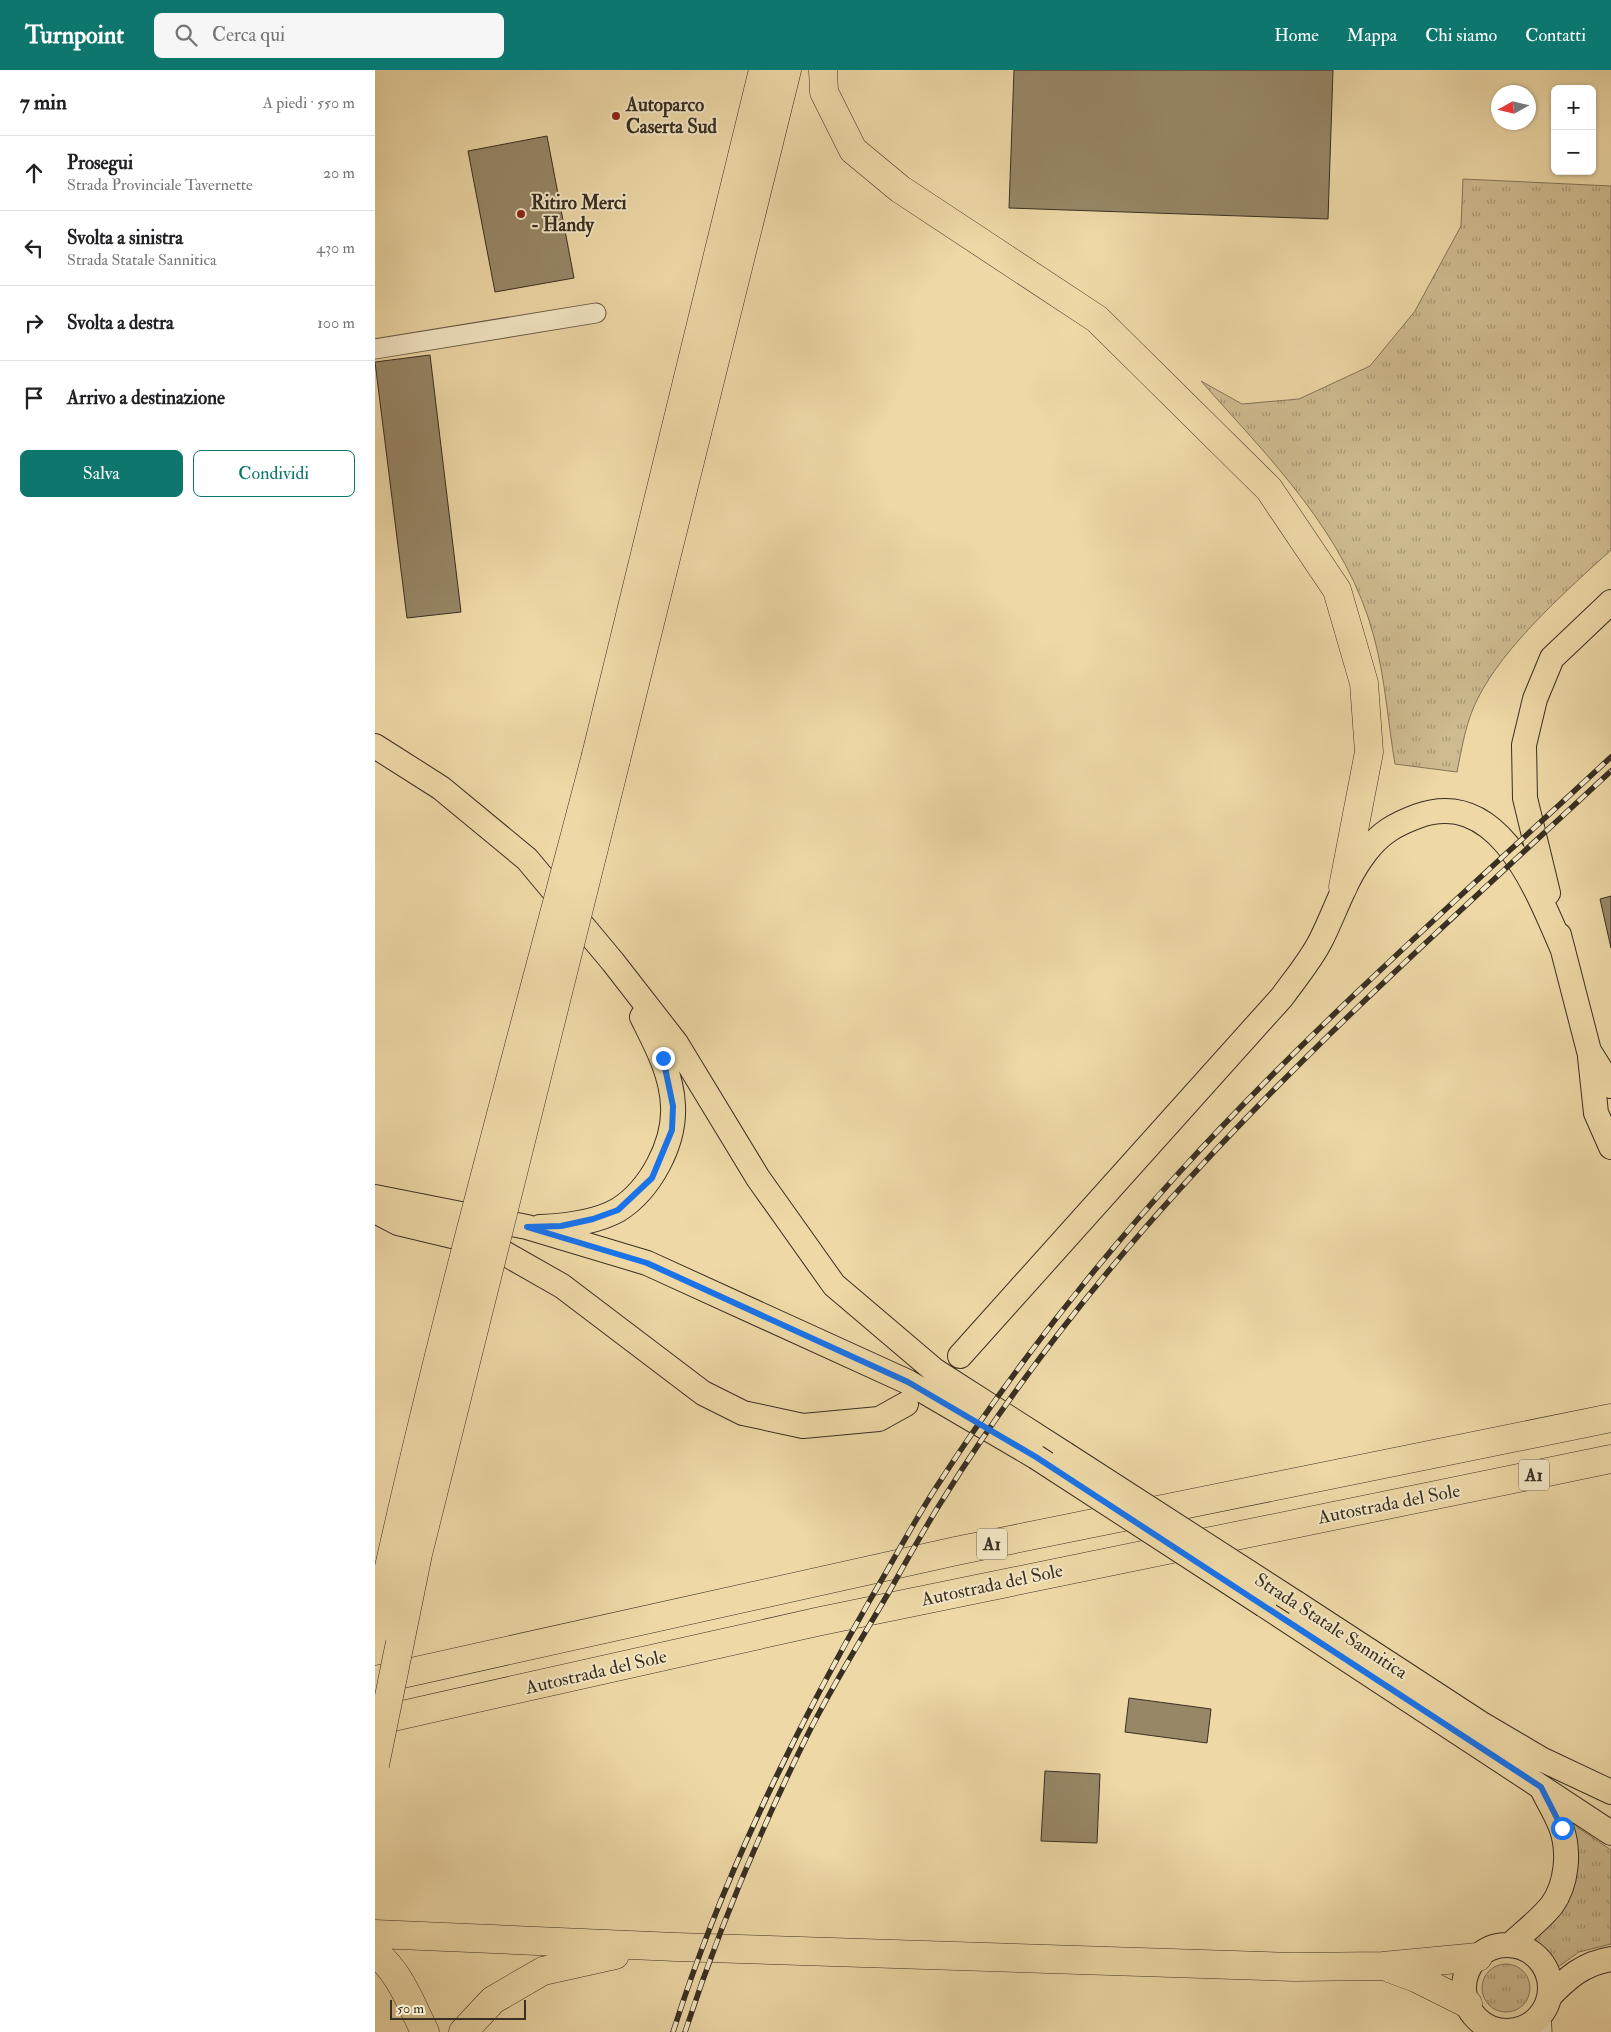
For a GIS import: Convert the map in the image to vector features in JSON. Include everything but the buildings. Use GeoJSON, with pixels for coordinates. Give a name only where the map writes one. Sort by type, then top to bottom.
{"type":"FeatureCollection","features":[{"type":"Feature","properties":{"kind":"highway"},"geometry":{"type":"LineString","coordinates":[[375,1765],[418,1554],[606,757],[763,70]]}},
{"type":"Feature","properties":{"kind":"highway"},"geometry":{"type":"LineString","coordinates":[[375,1631],[391,1555],[457,1290],[606,757],[787,70]]}},
{"type":"Feature","properties":{"kind":"highway"},"geometry":{"type":"LineString","coordinates":[[823,70],[824,92],[853,150],[900,189],[1097,319],[1269,489],[1337,590],[1364,683],[1369,752],[1343,887]]}},
{"type":"Feature","properties":{"kind":"highway","name":"Autostrada del Sole"},"geometry":{"type":"LineString","coordinates":[[375,1680],[956,1551],[1611,1418]]}},
{"type":"Feature","properties":{"kind":"highway","name":"Autostrada del Sole"},"geometry":{"type":"LineString","coordinates":[[375,1721],[821,1621],[1611,1459]]}},
{"type":"Feature","properties":{"kind":"highway"},"geometry":{"type":"LineString","coordinates":[[375,1934],[676,1947],[1294,1967],[1383,1966],[1478,1957]]}},
{"type":"Feature","properties":{"kind":"highway"},"geometry":{"type":"LineString","coordinates":[[463,2032],[493,2000],[543,1971],[593,1958],[676,1947]]}},
{"type":"Feature","properties":{"kind":"highway"},"geometry":{"type":"LineString","coordinates":[[375,1953],[384,1959],[407,1995],[425,2032]]}},
{"type":"Feature","properties":{"kind":"highway"},"geometry":{"type":"LineString","coordinates":[[1383,1966],[1416,1978],[1468,2004]]}},
{"type":"Feature","properties":{"kind":"main road"},"geometry":{"type":"LineString","coordinates":[[1610,601],[1553,658],[1539,691],[1524,745],[1525,798],[1589,1051],[1596,1112],[1611,1147]]}},
{"type":"Feature","properties":{"kind":"main road"},"geometry":{"type":"LineString","coordinates":[[375,746],[441,788],[527,859],[613,962],[663,1058],[673,1106],[672,1130],[652,1178],[618,1210],[593,1219],[561,1226],[527,1227]]}},
{"type":"Feature","properties":{"kind":"main road"},"geometry":{"type":"LineString","coordinates":[[961,1356],[1283,997],[1321,941],[1343,887],[1366,851],[1394,824],[1432,810],[1468,815],[1502,836],[1532,879],[1563,950]]}},
{"type":"Feature","properties":{"kind":"main road","name":"Strada Statale Sannitica"},"geometry":{"type":"LineString","coordinates":[[613,962],[676,1043],[758,1178],[834,1285],[934,1370],[1525,1750],[1608,1789]]}},
{"type":"Feature","properties":{"kind":"main road"},"geometry":{"type":"LineString","coordinates":[[1589,1051],[1611,1086]]}},
{"type":"Feature","properties":{"kind":"main road","name":"Strada Statale Sannitica"},"geometry":{"type":"LineString","coordinates":[[375,1197],[527,1227],[647,1263],[908,1382],[1036,1457],[1265,1605],[1611,1834]]}},
{"type":"Feature","properties":{"kind":"main road"},"geometry":{"type":"LineString","coordinates":[[375,1211],[399,1223],[491,1245],[562,1286],[703,1393],[743,1413],[803,1426],[879,1419],[906,1404]]}},
{"type":"Feature","properties":{"kind":"main road"},"geometry":{"type":"LineString","coordinates":[[1510,1945],[1553,1903],[1563,1880],[1566,1860],[1562,1828],[1541,1787]]}},
{"type":"Feature","properties":{"kind":"main road"},"geometry":{"type":"LineString","coordinates":[[1544,2015],[1550,1985],[1542,1962],[1522,1948],[1510,1945],[1493,1948],[1478,1957],[1465,1979],[1465,1996],[1475,2017],[1487,2026],[1503,2031],[1523,2028],[1544,2015],[1565,1979],[1582,1968],[1611,1959]]}},
{"type":"Feature","properties":{"kind":"lane"},"geometry":{"type":"LineString","coordinates":[[375,349],[596,313]]}},
{"type":"Feature","properties":{"kind":"green space"},"geometry":{"type":"Polygon","coordinates":[[[1463,179],[1611,186],[1611,550],[1538,620],[1489,678],[1470,716],[1457,772],[1395,764],[1378,652],[1362,600],[1345,564],[1303,499],[1201,381],[1242,404],[1299,399],[1370,366],[1415,311],[1461,226],[1463,179]]]}},
{"type":"Feature","properties":{"kind":"green space"},"geometry":{"type":"Polygon","coordinates":[[[1570,1822],[1611,1850],[1611,1944],[1579,1952],[1558,1967],[1548,1950],[1534,1941],[1560,1911],[1568,1899],[1572,1888],[1574,1861],[1570,1822]]]}},
{"type":"Feature","properties":{"kind":"green space"},"geometry":{"type":"Polygon","coordinates":[[[1506,1964],[1515,1966],[1523,1971],[1528,1979],[1530,1988],[1528,1997],[1523,2005],[1515,2010],[1506,2012],[1497,2010],[1489,2005],[1484,1997],[1482,1988],[1484,1979],[1489,1971],[1497,1966],[1506,1964]]]}},
{"type":"Feature","properties":{"kind":"railway"},"geometry":{"type":"LineString","coordinates":[[673,2032],[713,1920],[736,1865],[760,1811],[813,1704],[870,1600],[927,1503],[962,1448],[1019,1367],[1111,1250],[1227,1121],[1334,1014],[1611,757]]}},
{"type":"Feature","properties":{"kind":"railway"},"geometry":{"type":"LineString","coordinates":[[685,2032],[711,1957],[740,1883],[772,1810],[816,1719],[916,1544],[968,1461],[1015,1392],[1091,1292],[1145,1228],[1256,1108],[1313,1050],[1431,937],[1611,771]]}},
{"type":"Feature","properties":{"kind":"place","name":"Autoparco Caserta Sud"},"geometry":{"type":"Point","coordinates":[616,116]}},
{"type":"Feature","properties":{"kind":"place","name":"Ritiro Merci - Handy"},"geometry":{"type":"Point","coordinates":[521,214]}},
{"type":"Feature","properties":{"kind":"route"},"geometry":{"type":"LineString","coordinates":[[663,1058],[673,1106],[672,1130],[652,1178],[618,1210],[593,1219],[561,1226],[527,1227],[647,1263],[908,1382],[1036,1457],[1475,1742],[1541,1787],[1562,1828]]}}]}
